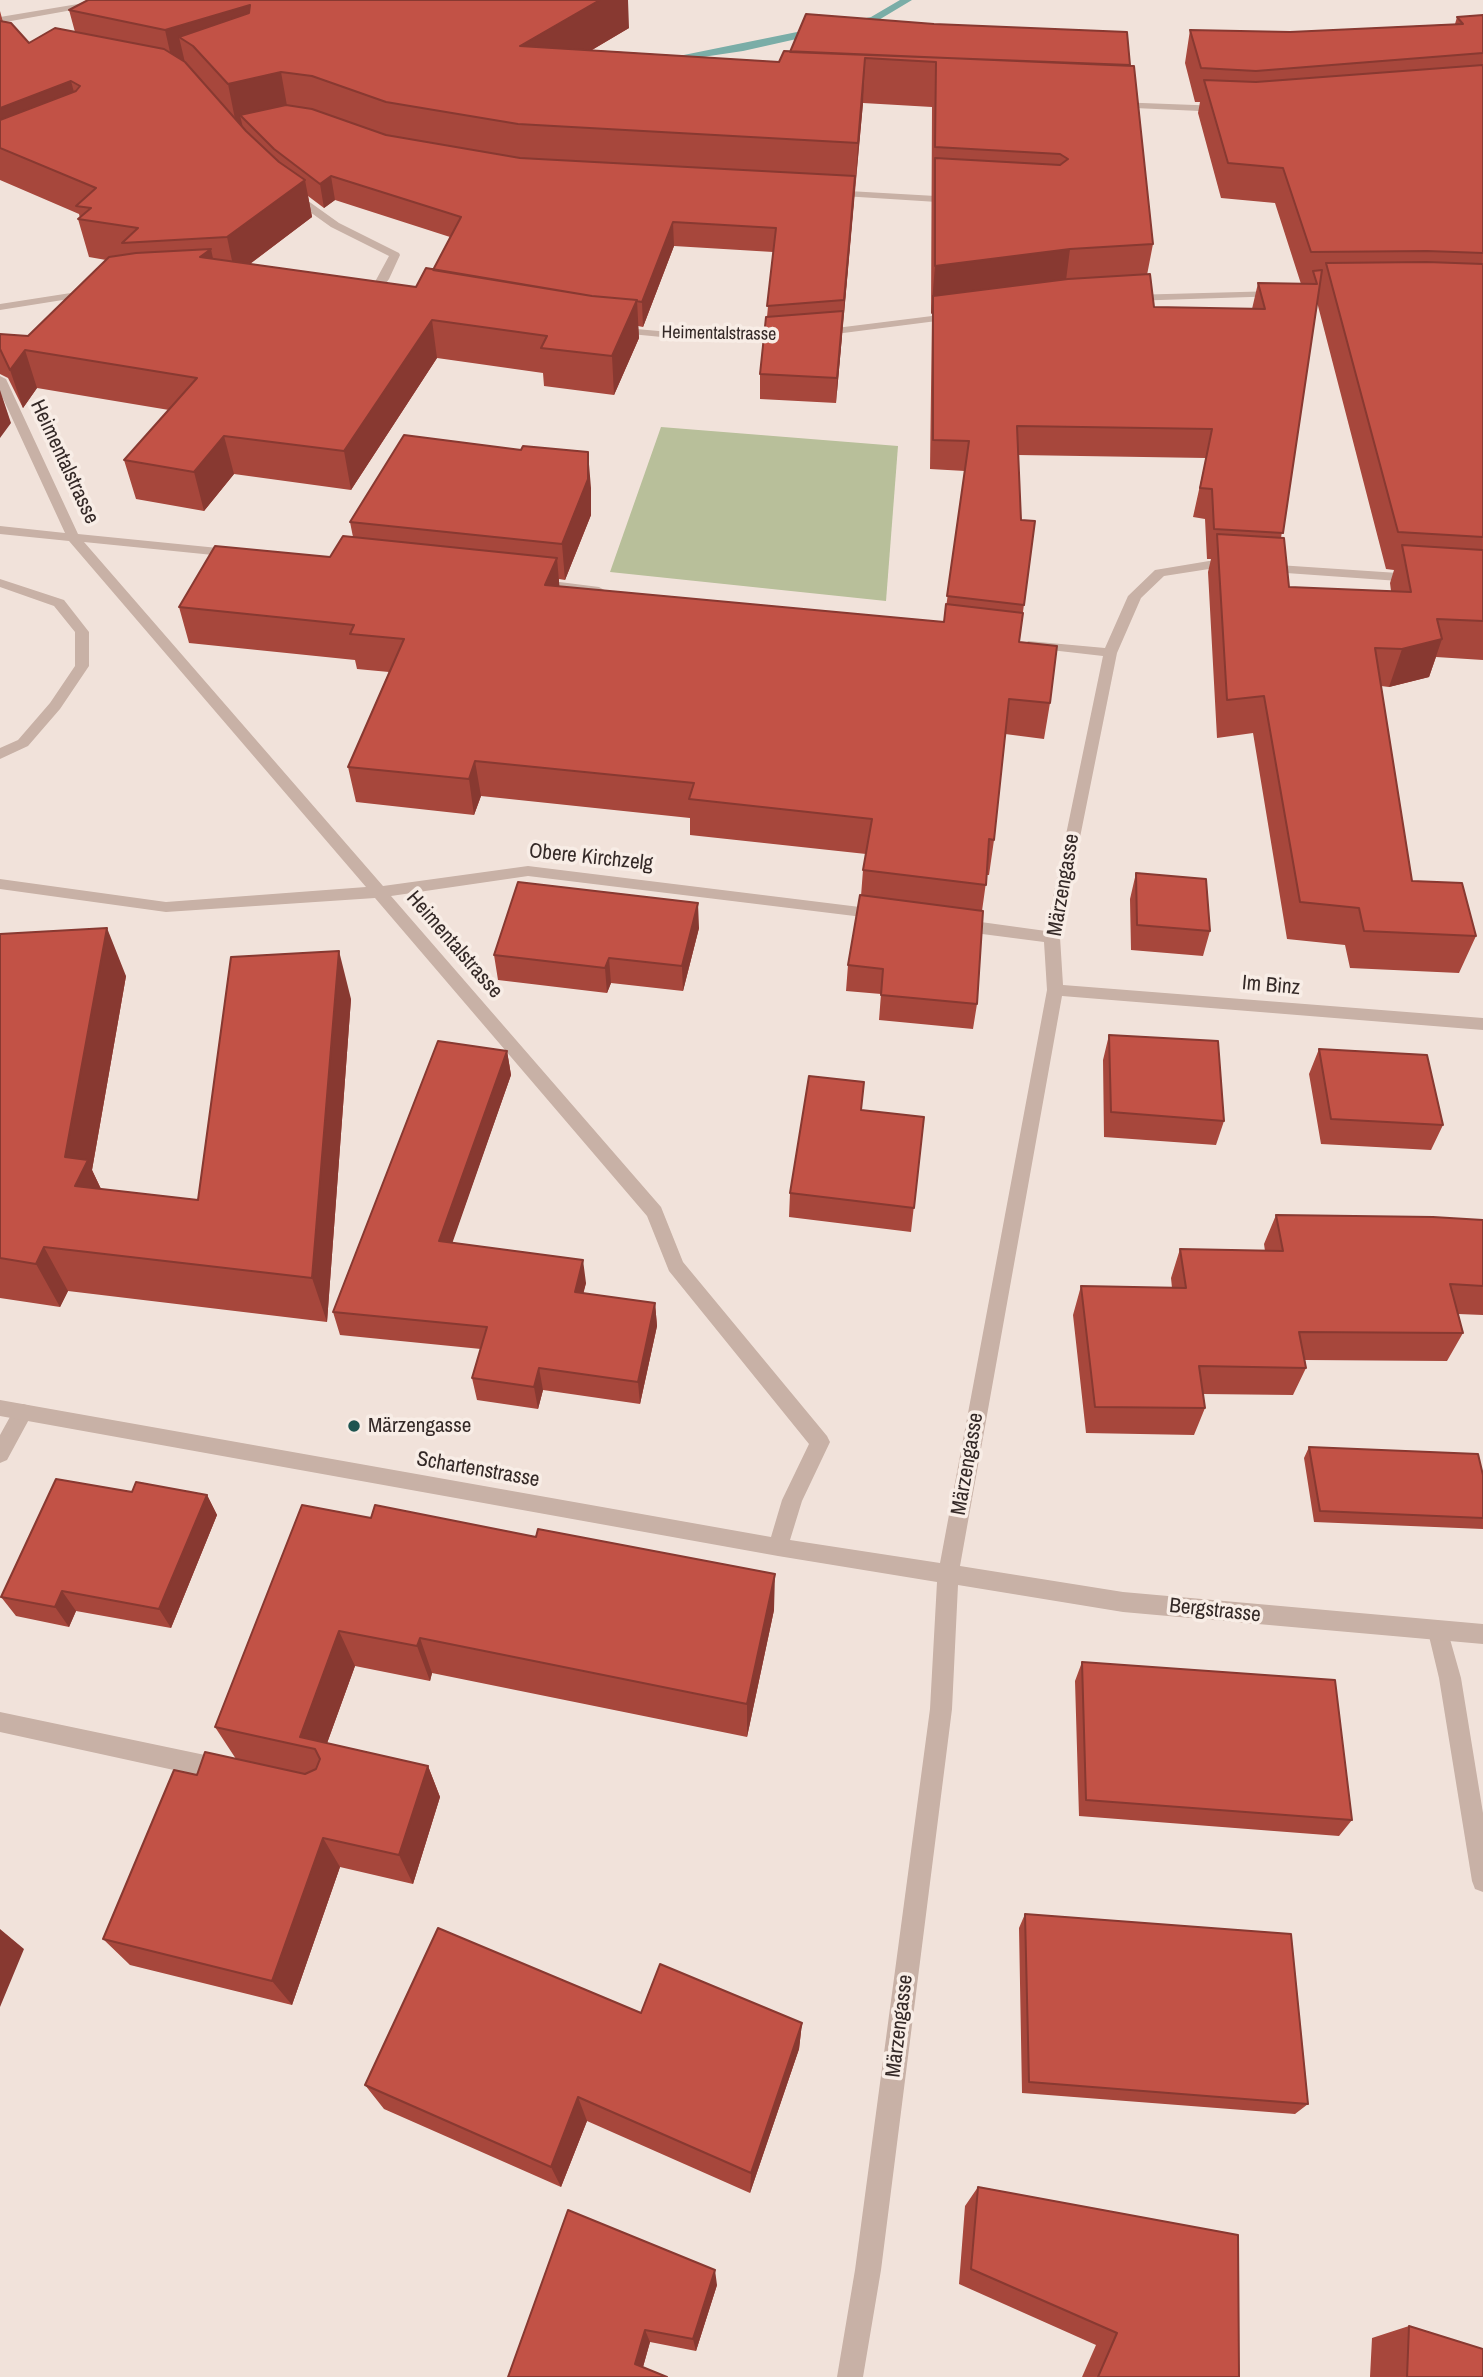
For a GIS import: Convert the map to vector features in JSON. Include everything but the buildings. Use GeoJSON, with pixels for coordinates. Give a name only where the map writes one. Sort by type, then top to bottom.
{"type":"FeatureCollection","features":[{"type":"Feature","properties":{"kind":"street"},"geometry":{"type":"LineString","coordinates":[[0,20],[124,0]]}},
{"type":"Feature","properties":{"kind":"street"},"geometry":{"type":"LineString","coordinates":[[1110,104],[1236,109]]}},
{"type":"Feature","properties":{"kind":"street"},"geometry":{"type":"LineString","coordinates":[[284,187],[335,225],[395,255],[384,279],[368,291],[388,294]]}},
{"type":"Feature","properties":{"kind":"street"},"geometry":{"type":"LineString","coordinates":[[822,193],[959,201]]}},
{"type":"Feature","properties":{"kind":"street"},"geometry":{"type":"LineString","coordinates":[[0,307],[106,291]]}},
{"type":"Feature","properties":{"kind":"street"},"geometry":{"type":"LineString","coordinates":[[1117,299],[1293,294]]}},
{"type":"Feature","properties":{"kind":"street"},"geometry":{"type":"LineString","coordinates":[[808,335],[970,314]]}},
{"type":"Feature","properties":{"kind":"street","name":"Heimentalstrasse"},"geometry":{"type":"LineString","coordinates":[[595,328],[703,338],[795,335]]}},
{"type":"Feature","properties":{"kind":"street","name":"Heimentalstrasse"},"geometry":{"type":"LineString","coordinates":[[0,379],[74,538],[655,1212],[675,1265],[820,1442],[792,1500],[778,1547]]}},
{"type":"Feature","properties":{"kind":"street"},"geometry":{"type":"LineString","coordinates":[[0,530],[254,555]]}},
{"type":"Feature","properties":{"kind":"street","name":"Märzengasse"},"geometry":{"type":"LineString","coordinates":[[850,2377],[868,2270],[941,1709],[948,1574],[1055,990],[1052,937],[1110,653],[1135,597],[1160,573],[1209,565],[1428,579]]}},
{"type":"Feature","properties":{"kind":"street"},"geometry":{"type":"LineString","coordinates":[[517,581],[613,593]]}},
{"type":"Feature","properties":{"kind":"street"},"geometry":{"type":"LineString","coordinates":[[0,583],[60,603],[82,632],[82,666],[55,706],[23,743],[0,754]]}},
{"type":"Feature","properties":{"kind":"street"},"geometry":{"type":"LineString","coordinates":[[1013,642],[1110,653]]}},
{"type":"Feature","properties":{"kind":"street","name":"Obere Kirchzelg"},"geometry":{"type":"LineString","coordinates":[[0,884],[166,907],[378,892],[528,871],[891,916]]}},
{"type":"Feature","properties":{"kind":"street"},"geometry":{"type":"LineString","coordinates":[[945,923],[1052,937]]}},
{"type":"Feature","properties":{"kind":"street","name":"Im Binz"},"geometry":{"type":"LineString","coordinates":[[1055,990],[1483,1024]]}},
{"type":"Feature","properties":{"kind":"street","name":"Schartenstrasse"},"geometry":{"type":"LineString","coordinates":[[0,1408],[778,1547],[948,1574]]}},
{"type":"Feature","properties":{"kind":"street"},"geometry":{"type":"LineString","coordinates":[[0,1454],[23,1412]]}},
{"type":"Feature","properties":{"kind":"street","name":"Bergstrasse"},"geometry":{"type":"LineString","coordinates":[[948,1574],[1123,1602],[1483,1634]]}},
{"type":"Feature","properties":{"kind":"street"},"geometry":{"type":"LineString","coordinates":[[1438,1632],[1450,1678],[1483,1881]]}},
{"type":"Feature","properties":{"kind":"street"},"geometry":{"type":"LineString","coordinates":[[0,1722],[242,1774]]}},
{"type":"Feature","properties":{"kind":"green space"},"geometry":{"type":"Polygon","coordinates":[[[661,427],[898,446],[886,601],[610,572],[661,427]]]}},
{"type":"Feature","properties":{"kind":"waterway"},"geometry":{"type":"LineString","coordinates":[[669,59],[743,48],[874,19],[907,0]]}},
{"type":"Feature","properties":{"kind":"place","name":"Märzengasse"},"geometry":{"type":"Point","coordinates":[354,1426]}}]}
